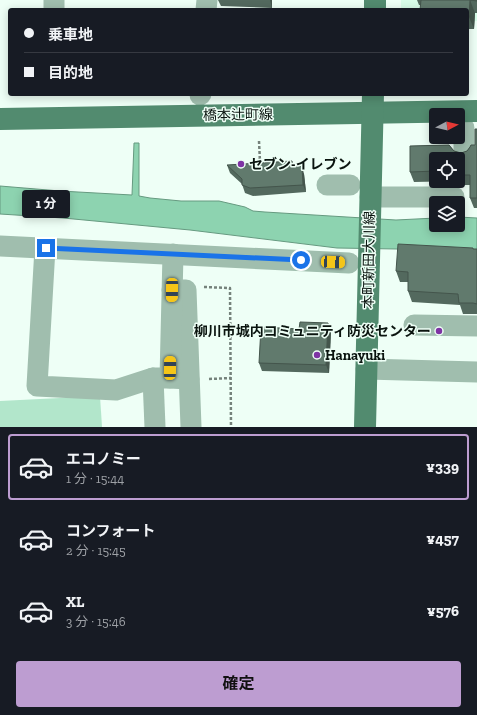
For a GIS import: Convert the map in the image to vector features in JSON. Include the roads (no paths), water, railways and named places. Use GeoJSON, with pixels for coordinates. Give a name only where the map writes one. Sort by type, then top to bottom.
{"type":"FeatureCollection","features":[{"type":"Feature","properties":{"kind":"main road","name":"橋本辻町線"},"geometry":{"type":"LineString","coordinates":[[0,119],[373,103],[477,111]]}},
{"type":"Feature","properties":{"kind":"main road","name":"本町新田大川線"},"geometry":{"type":"LineString","coordinates":[[365,427],[373,103]]}},
{"type":"Feature","properties":{"kind":"street"},"geometry":{"type":"LineString","coordinates":[[464,144],[464,152]]}},
{"type":"Feature","properties":{"kind":"street"},"geometry":{"type":"LineString","coordinates":[[327,185],[350,186]]}},
{"type":"Feature","properties":{"kind":"street"},"geometry":{"type":"LineString","coordinates":[[370,205],[429,199]]}},
{"type":"Feature","properties":{"kind":"street"},"geometry":{"type":"LineString","coordinates":[[0,246],[349,263]]}},
{"type":"Feature","properties":{"kind":"street"},"geometry":{"type":"LineString","coordinates":[[46,248],[37,386],[116,390],[174,371]]}},
{"type":"Feature","properties":{"kind":"street"},"geometry":{"type":"LineString","coordinates":[[154,427],[174,371],[179,290],[173,254]]}},
{"type":"Feature","properties":{"kind":"street"},"geometry":{"type":"LineString","coordinates":[[414,325],[477,326]]}},
{"type":"Feature","properties":{"kind":"street"},"geometry":{"type":"LineString","coordinates":[[366,369],[477,372]]}},
{"type":"Feature","properties":{"kind":"street"},"geometry":{"type":"LineString","coordinates":[[174,371],[191,427]]}},
{"type":"Feature","properties":{"kind":"place","name":"セブン-イレブン"},"geometry":{"type":"Point","coordinates":[241,164]}},
{"type":"Feature","properties":{"kind":"place","name":"柳川市城内コミュニティ防災センター"},"geometry":{"type":"Point","coordinates":[439,331]}},
{"type":"Feature","properties":{"kind":"place","name":"Hanayuki"},"geometry":{"type":"Point","coordinates":[317,355]}}]}
